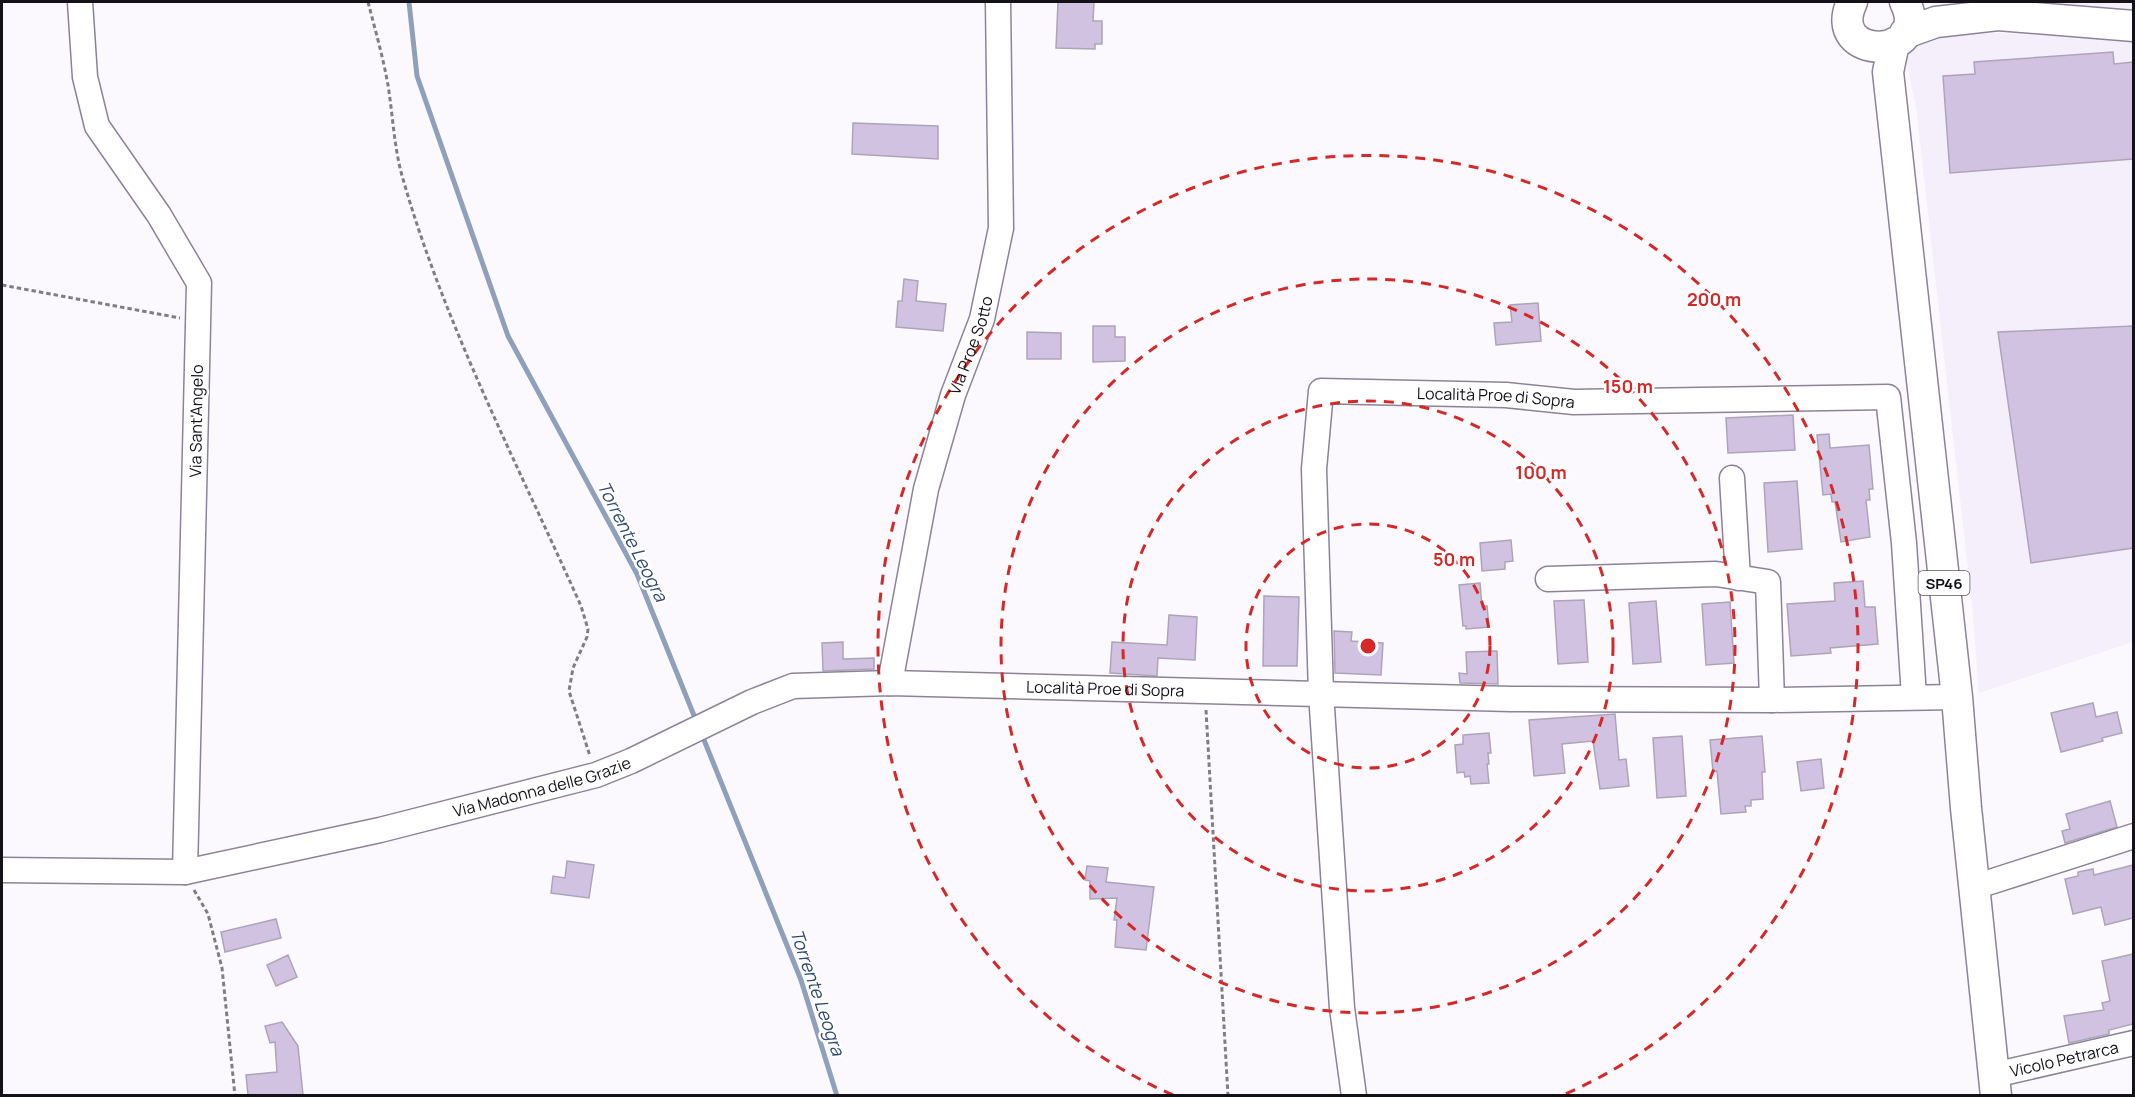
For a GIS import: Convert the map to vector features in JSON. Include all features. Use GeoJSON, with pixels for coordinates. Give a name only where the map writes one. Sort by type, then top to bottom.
{"type":"FeatureCollection","features":[{"type":"Feature","properties":{"kind":"main road"},"geometry":{"type":"LineString","coordinates":[[1852,2],[1849,9],[1849,24],[1856,37],[1894,34],[1936,22],[1998,15],[2133,26]]}},
{"type":"Feature","properties":{"kind":"main road","name":"SP46"},"geometry":{"type":"LineString","coordinates":[[1894,34],[1995,1085]]}},
{"type":"Feature","properties":{"kind":"street","name":"Via Sant'Angelo"},"geometry":{"type":"LineString","coordinates":[[80,2],[85,77],[98,126],[159,215],[199,283],[185,873]]}},
{"type":"Feature","properties":{"kind":"street","name":"Via Proe Sotto"},"geometry":{"type":"LineString","coordinates":[[890,683],[926,489],[953,395],[982,319],[1001,228],[998,2]]}},
{"type":"Feature","properties":{"kind":"street","name":"Località Proe di Sopra"},"geometry":{"type":"LineString","coordinates":[[1354,1095],[1342,1008],[1321,693],[1314,469],[1320,392],[1506,395],[1574,402],[1888,397],[1904,543],[1914,698]]}},
{"type":"Feature","properties":{"kind":"street"},"geometry":{"type":"LineString","coordinates":[[1732,478],[1738,578]]}},
{"type":"Feature","properties":{"kind":"street"},"geometry":{"type":"LineString","coordinates":[[1548,579],[1716,574],[1768,582],[1772,700]]}},
{"type":"Feature","properties":{"kind":"street","name":"Via Madonna delle Grazie"},"geometry":{"type":"LineString","coordinates":[[2,870],[185,873],[381,830],[596,775],[752,702],[793,686],[890,683]]}},
{"type":"Feature","properties":{"kind":"street","name":"Località Proe di Sopra"},"geometry":{"type":"LineString","coordinates":[[890,683],[1511,699],[1957,698]]}},
{"type":"Feature","properties":{"kind":"street"},"geometry":{"type":"LineString","coordinates":[[1974,884],[1987,883],[2133,836]]}},
{"type":"Feature","properties":{"kind":"street","name":"Vicolo Petrarca"},"geometry":{"type":"LineString","coordinates":[[1995,1085],[2133,1043]]}},
{"type":"Feature","properties":{"kind":"path"},"geometry":{"type":"LineString","coordinates":[[368,2],[388,83],[402,177],[423,243],[484,393],[581,606],[588,629],[587,637],[573,668],[569,690],[596,775]]}},
{"type":"Feature","properties":{"kind":"path"},"geometry":{"type":"LineString","coordinates":[[2,285],[198,322]]}},
{"type":"Feature","properties":{"kind":"path"},"geometry":{"type":"LineString","coordinates":[[1205,708],[1228,1095]]}},
{"type":"Feature","properties":{"kind":"path"},"geometry":{"type":"LineString","coordinates":[[185,873],[208,914],[222,968],[234,1095]]}},
{"type":"Feature","properties":{"kind":"shaded area"},"geometry":{"type":"Polygon","coordinates":[[[2027,2],[2133,2],[2133,14],[2027,2]]]}},
{"type":"Feature","properties":{"kind":"shaded area"},"geometry":{"type":"Polygon","coordinates":[[[1900,31],[2133,39],[2133,642],[1979,693],[1972,605],[1916,107],[1900,31]]]}},
{"type":"Feature","properties":{"kind":"building"},"geometry":{"type":"Polygon","coordinates":[[[1058,2],[1094,2],[1093,21],[1102,21],[1102,44],[1095,44],[1095,49],[1056,48],[1058,2]]]}},
{"type":"Feature","properties":{"kind":"building"},"geometry":{"type":"Polygon","coordinates":[[[2113,52],[2114,64],[2133,62],[2133,159],[1950,173],[1943,76],[1975,74],[1974,62],[2113,52]]]}},
{"type":"Feature","properties":{"kind":"building"},"geometry":{"type":"Polygon","coordinates":[[[853,123],[938,126],[938,159],[852,154],[853,123]]]}},
{"type":"Feature","properties":{"kind":"building"},"geometry":{"type":"Polygon","coordinates":[[[904,279],[918,281],[916,301],[946,304],[943,331],[896,327],[898,301],[902,301],[904,279]]]}},
{"type":"Feature","properties":{"kind":"building"},"geometry":{"type":"Polygon","coordinates":[[[1538,303],[1541,341],[1496,345],[1494,323],[1512,322],[1510,305],[1538,303]]]}},
{"type":"Feature","properties":{"kind":"building"},"geometry":{"type":"Polygon","coordinates":[[[1093,326],[1115,326],[1115,337],[1125,337],[1125,361],[1093,362],[1093,326]]]}},
{"type":"Feature","properties":{"kind":"building"},"geometry":{"type":"Polygon","coordinates":[[[2133,326],[2133,548],[2031,563],[1998,332],[2133,326]]]}},
{"type":"Feature","properties":{"kind":"building"},"geometry":{"type":"Polygon","coordinates":[[[1027,332],[1061,333],[1061,359],[1027,359],[1027,332]]]}},
{"type":"Feature","properties":{"kind":"building"},"geometry":{"type":"Polygon","coordinates":[[[1793,415],[1795,450],[1728,453],[1726,418],[1793,415]]]}},
{"type":"Feature","properties":{"kind":"building"},"geometry":{"type":"Polygon","coordinates":[[[1829,434],[1830,448],[1869,445],[1873,489],[1869,489],[1870,500],[1866,500],[1870,537],[1841,542],[1835,502],[1832,502],[1831,494],[1823,495],[1817,435],[1829,434]]]}},
{"type":"Feature","properties":{"kind":"building"},"geometry":{"type":"Polygon","coordinates":[[[1797,481],[1802,549],[1768,552],[1764,483],[1797,481]]]}},
{"type":"Feature","properties":{"kind":"building"},"geometry":{"type":"Polygon","coordinates":[[[1511,540],[1513,561],[1505,562],[1505,569],[1482,571],[1480,543],[1511,540]]]}},
{"type":"Feature","properties":{"kind":"building"},"geometry":{"type":"Polygon","coordinates":[[[1863,581],[1865,607],[1875,607],[1878,644],[1830,648],[1831,653],[1791,656],[1787,604],[1835,601],[1834,583],[1863,581]]]}},
{"type":"Feature","properties":{"kind":"building"},"geometry":{"type":"Polygon","coordinates":[[[1480,583],[1482,607],[1487,606],[1489,627],[1466,629],[1466,626],[1463,626],[1459,585],[1480,583]]]}},
{"type":"Feature","properties":{"kind":"building"},"geometry":{"type":"Polygon","coordinates":[[[1264,596],[1299,597],[1297,666],[1263,666],[1264,596]]]}},
{"type":"Feature","properties":{"kind":"building"},"geometry":{"type":"Polygon","coordinates":[[[1584,600],[1588,662],[1558,664],[1554,601],[1584,600]]]}},
{"type":"Feature","properties":{"kind":"building"},"geometry":{"type":"Polygon","coordinates":[[[1656,601],[1661,662],[1633,664],[1629,603],[1656,601]]]}},
{"type":"Feature","properties":{"kind":"building"},"geometry":{"type":"Polygon","coordinates":[[[1730,602],[1734,663],[1706,665],[1702,604],[1730,602]]]}},
{"type":"Feature","properties":{"kind":"building"},"geometry":{"type":"Polygon","coordinates":[[[1169,615],[1197,617],[1195,660],[1158,658],[1157,676],[1110,673],[1112,642],[1167,645],[1169,615]]]}},
{"type":"Feature","properties":{"kind":"building"},"geometry":{"type":"Polygon","coordinates":[[[1334,631],[1352,632],[1351,641],[1383,643],[1381,675],[1335,673],[1334,631]]]}},
{"type":"Feature","properties":{"kind":"building"},"geometry":{"type":"Polygon","coordinates":[[[843,642],[843,659],[874,658],[874,669],[823,671],[822,643],[843,642]]]}},
{"type":"Feature","properties":{"kind":"building"},"geometry":{"type":"Polygon","coordinates":[[[1497,651],[1498,684],[1460,683],[1459,673],[1467,674],[1466,652],[1497,651]]]}},
{"type":"Feature","properties":{"kind":"building"},"geometry":{"type":"Polygon","coordinates":[[[2093,703],[2096,717],[2117,712],[2122,733],[2102,738],[2103,741],[2061,752],[2051,713],[2093,703]]]}},
{"type":"Feature","properties":{"kind":"building"},"geometry":{"type":"Polygon","coordinates":[[[1615,714],[1619,760],[1626,759],[1629,786],[1600,789],[1593,741],[1562,744],[1565,773],[1534,776],[1529,720],[1615,714]]]}},
{"type":"Feature","properties":{"kind":"building"},"geometry":{"type":"Polygon","coordinates":[[[1489,733],[1491,753],[1488,753],[1489,764],[1487,764],[1489,783],[1471,784],[1470,776],[1465,777],[1464,772],[1457,773],[1455,745],[1463,744],[1463,735],[1489,733]]]}},
{"type":"Feature","properties":{"kind":"building"},"geometry":{"type":"Polygon","coordinates":[[[1682,736],[1686,796],[1657,798],[1653,738],[1682,736]]]}},
{"type":"Feature","properties":{"kind":"building"},"geometry":{"type":"Polygon","coordinates":[[[1762,736],[1765,772],[1762,772],[1763,799],[1751,800],[1751,806],[1745,806],[1746,812],[1721,814],[1717,771],[1713,772],[1710,740],[1762,736]]]}},
{"type":"Feature","properties":{"kind":"building"},"geometry":{"type":"Polygon","coordinates":[[[1821,759],[1824,788],[1801,791],[1797,762],[1821,759]]]}},
{"type":"Feature","properties":{"kind":"building"},"geometry":{"type":"Polygon","coordinates":[[[2110,801],[2117,827],[2065,843],[2062,831],[2070,829],[2066,814],[2110,801]]]}},
{"type":"Feature","properties":{"kind":"building"},"geometry":{"type":"Polygon","coordinates":[[[567,861],[594,865],[589,898],[551,893],[553,876],[565,878],[567,861]]]}},
{"type":"Feature","properties":{"kind":"building"},"geometry":{"type":"Polygon","coordinates":[[[2133,865],[2133,918],[2105,925],[2101,907],[2073,914],[2065,879],[2078,876],[2078,872],[2093,869],[2094,875],[2133,865]]]}},
{"type":"Feature","properties":{"kind":"building"},"geometry":{"type":"Polygon","coordinates":[[[1087,866],[1108,868],[1106,882],[1154,887],[1146,950],[1115,947],[1117,920],[1114,920],[1117,898],[1090,899],[1090,881],[1085,880],[1087,866]]]}},
{"type":"Feature","properties":{"kind":"building"},"geometry":{"type":"Polygon","coordinates":[[[276,919],[281,938],[225,952],[221,932],[276,919]]]}},
{"type":"Feature","properties":{"kind":"building"},"geometry":{"type":"Polygon","coordinates":[[[2133,954],[2133,1024],[2109,1030],[2109,1034],[2069,1043],[2064,1016],[2104,1010],[2102,1003],[2110,1001],[2102,961],[2133,954]]]}},
{"type":"Feature","properties":{"kind":"building"},"geometry":{"type":"Polygon","coordinates":[[[288,955],[297,977],[276,986],[267,965],[288,955]]]}},
{"type":"Feature","properties":{"kind":"building"},"geometry":{"type":"Polygon","coordinates":[[[282,1022],[298,1046],[303,1095],[248,1095],[246,1075],[277,1072],[275,1042],[270,1043],[265,1026],[282,1022]]]}},
{"type":"Feature","properties":{"kind":"waterway","name":"Torrente Leogra"},"geometry":{"type":"LineString","coordinates":[[409,2],[417,76],[508,336],[637,574],[697,723]]}},
{"type":"Feature","properties":{"kind":"waterway","name":"Torrente Leogra"},"geometry":{"type":"LineString","coordinates":[[702,735],[801,980],[837,1096]]}}]}
